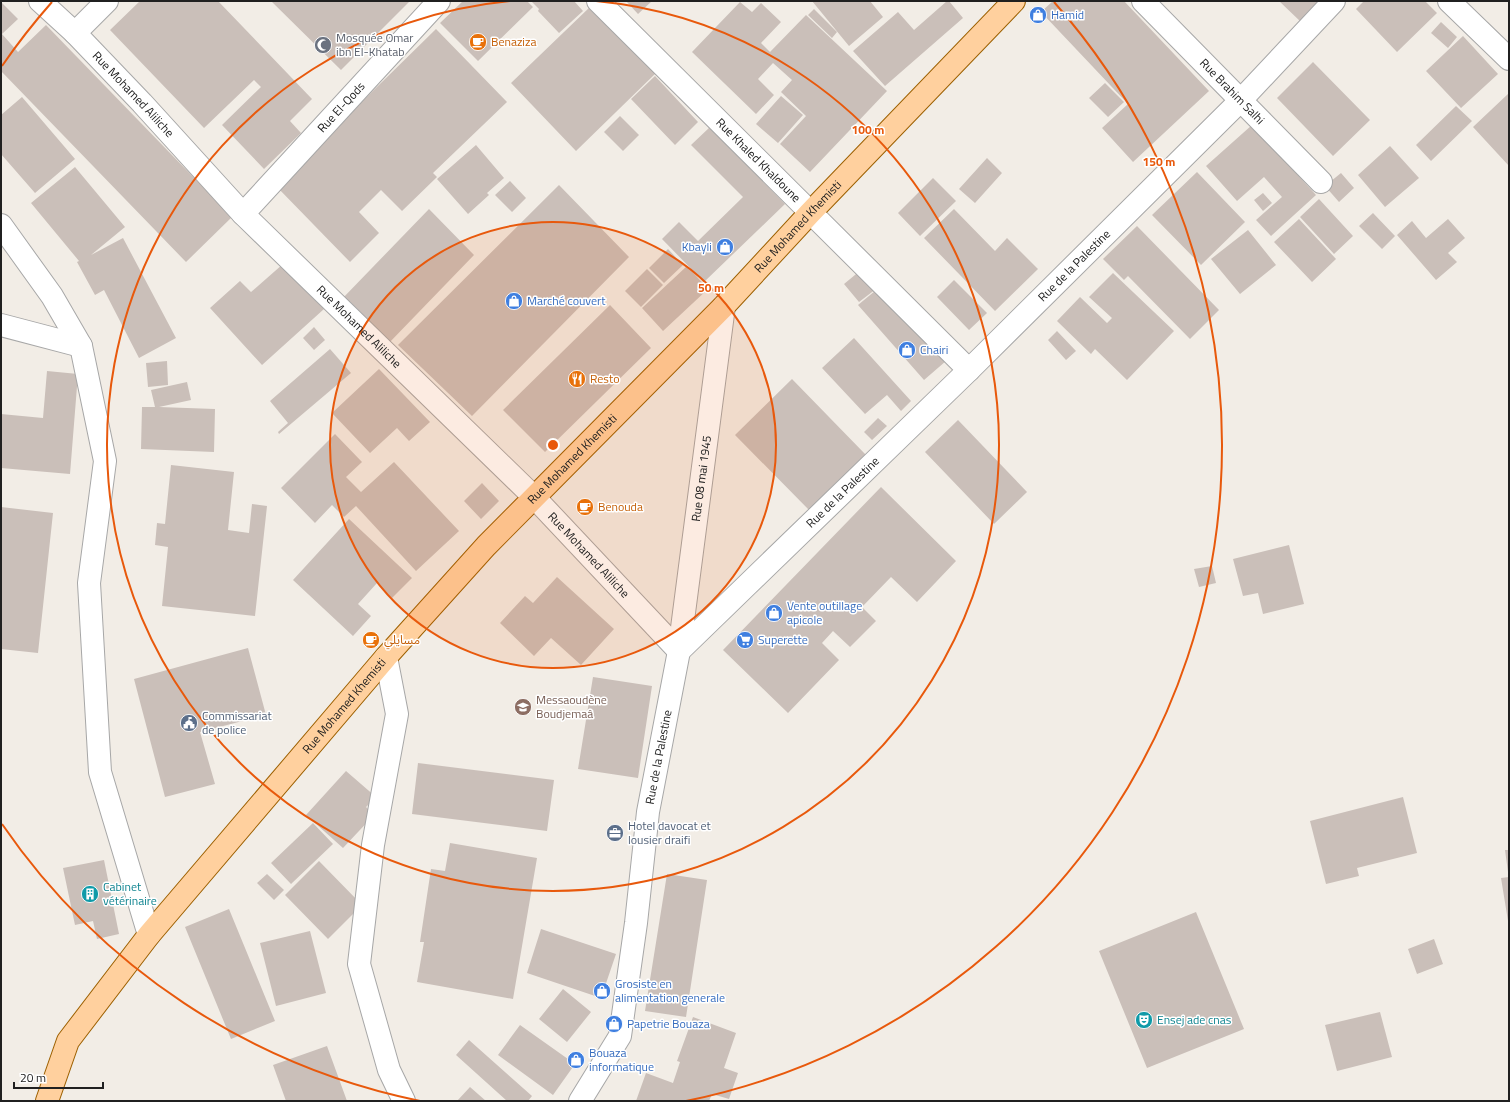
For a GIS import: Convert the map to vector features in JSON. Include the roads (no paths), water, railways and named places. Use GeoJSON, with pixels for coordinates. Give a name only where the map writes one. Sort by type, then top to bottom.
{"type":"FeatureCollection","features":[{"type":"Feature","properties":{"kind":"main road","name":"Rue Mohamed Khemisti"},"geometry":{"type":"LineString","coordinates":[[47,1101],[68,1041],[149,935],[386,657],[486,546],[724,306],[810,213],[1014,1]]}},
{"type":"Feature","properties":{"kind":"street","name":"Rue Mohamed Aliliche"},"geometry":{"type":"LineString","coordinates":[[40,1],[74,33],[142,103],[243,214],[534,498],[679,651]]}},
{"type":"Feature","properties":{"kind":"street"},"geometry":{"type":"LineString","coordinates":[[74,33],[107,1]]}},
{"type":"Feature","properties":{"kind":"street","name":"Rue El-Qods"},"geometry":{"type":"LineString","coordinates":[[243,214],[439,1]]}},
{"type":"Feature","properties":{"kind":"street","name":"Rue Khaled Khaldoune"},"geometry":{"type":"LineString","coordinates":[[598,1],[969,370]]}},
{"type":"Feature","properties":{"kind":"street","name":"Rue Brahim Salhi"},"geometry":{"type":"LineString","coordinates":[[1143,1],[1321,182]]}},
{"type":"Feature","properties":{"kind":"street","name":"Rue de la Palestine"},"geometry":{"type":"LineString","coordinates":[[580,1101],[620,1036],[636,923],[648,812],[679,651],[969,370],[1241,100],[1334,1]]}},
{"type":"Feature","properties":{"kind":"street"},"geometry":{"type":"LineString","coordinates":[[1449,1],[1509,59]]}},
{"type":"Feature","properties":{"kind":"street"},"geometry":{"type":"LineString","coordinates":[[1,225],[52,296],[81,346],[105,462],[89,583],[100,772],[149,935]]}},
{"type":"Feature","properties":{"kind":"street","name":"Rue 08 mai 1945"},"geometry":{"type":"LineString","coordinates":[[679,651],[724,306]]}},
{"type":"Feature","properties":{"kind":"street"},"geometry":{"type":"LineString","coordinates":[[1,326],[81,346]]}},
{"type":"Feature","properties":{"kind":"street"},"geometry":{"type":"LineString","coordinates":[[386,657],[397,714],[373,845],[359,964],[389,1070],[404,1101]]}},
{"type":"Feature","properties":{"kind":"place","name":"Hamid"},"geometry":{"type":"Point","coordinates":[1038,15]}},
{"type":"Feature","properties":{"kind":"place","name":"Benaziza"},"geometry":{"type":"Point","coordinates":[478,42]}},
{"type":"Feature","properties":{"kind":"place","name":"Mosquée Omar ibn El-Khatab"},"geometry":{"type":"Point","coordinates":[323,45]}},
{"type":"Feature","properties":{"kind":"place","name":"Kbayli"},"geometry":{"type":"Point","coordinates":[725,247]}},
{"type":"Feature","properties":{"kind":"place","name":"Marché couvert"},"geometry":{"type":"Point","coordinates":[514,301]}},
{"type":"Feature","properties":{"kind":"place","name":"Chairi"},"geometry":{"type":"Point","coordinates":[907,350]}},
{"type":"Feature","properties":{"kind":"place","name":"Resto"},"geometry":{"type":"Point","coordinates":[577,379]}},
{"type":"Feature","properties":{"kind":"place","name":"Benouda"},"geometry":{"type":"Point","coordinates":[585,507]}},
{"type":"Feature","properties":{"kind":"place","name":"Vente outillage apicole"},"geometry":{"type":"Point","coordinates":[774,613]}},
{"type":"Feature","properties":{"kind":"place","name":"مسايلي"},"geometry":{"type":"Point","coordinates":[371,640]}},
{"type":"Feature","properties":{"kind":"place","name":"Superette"},"geometry":{"type":"Point","coordinates":[745,640]}},
{"type":"Feature","properties":{"kind":"place","name":"Messaoudène Boudjemaâ"},"geometry":{"type":"Point","coordinates":[523,707]}},
{"type":"Feature","properties":{"kind":"place","name":"Commissariat de police"},"geometry":{"type":"Point","coordinates":[189,723]}},
{"type":"Feature","properties":{"kind":"place","name":"Hotel davocat et lousier draifi"},"geometry":{"type":"Point","coordinates":[615,833]}},
{"type":"Feature","properties":{"kind":"place","name":"Cabinet vétérinaire"},"geometry":{"type":"Point","coordinates":[90,894]}},
{"type":"Feature","properties":{"kind":"place","name":"Grosiste en alimentation generale"},"geometry":{"type":"Point","coordinates":[602,991]}},
{"type":"Feature","properties":{"kind":"place","name":"Ensej ade cnas"},"geometry":{"type":"Point","coordinates":[1144,1020]}},
{"type":"Feature","properties":{"kind":"place","name":"Papetrie Bouaza"},"geometry":{"type":"Point","coordinates":[614,1024]}},
{"type":"Feature","properties":{"kind":"place","name":"Bouaza informatique"},"geometry":{"type":"Point","coordinates":[576,1060]}}]}
